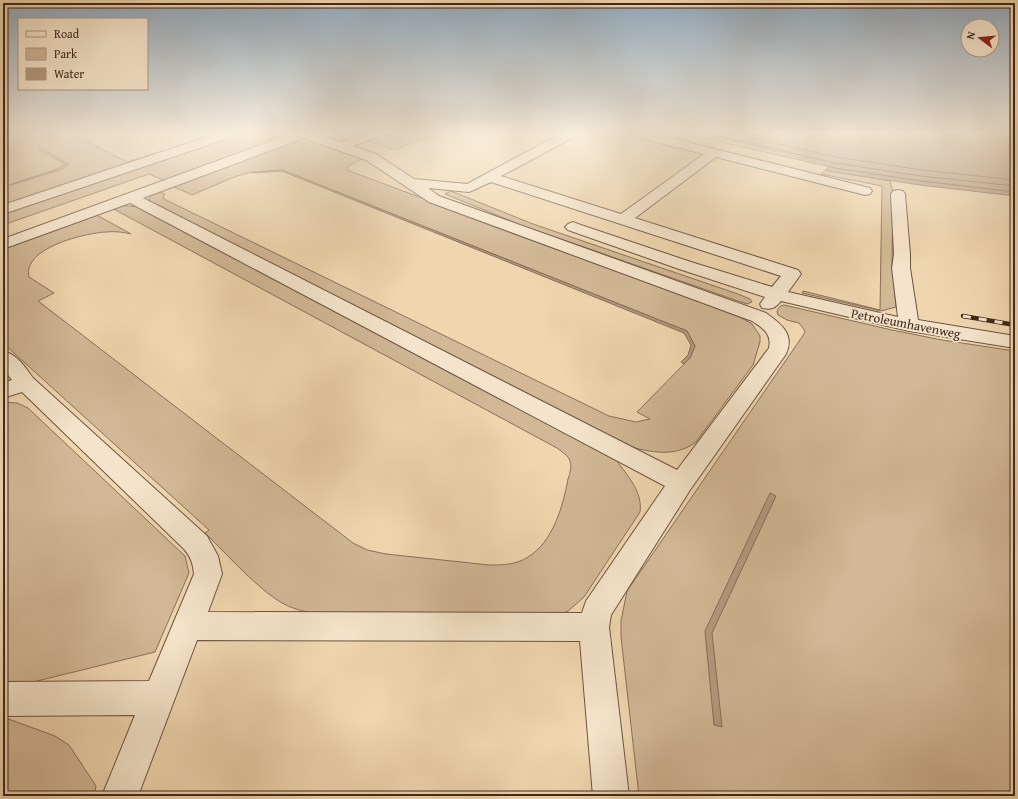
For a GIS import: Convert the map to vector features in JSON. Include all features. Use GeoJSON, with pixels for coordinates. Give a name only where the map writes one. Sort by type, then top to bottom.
{"type":"FeatureCollection","features":[{"type":"Feature","properties":{"kind":"street"},"geometry":{"type":"LineString","coordinates":[[3,210],[118,171]]}},
{"type":"Feature","properties":{"kind":"street"},"geometry":{"type":"LineString","coordinates":[[3,244],[201,171]]}},
{"type":"Feature","properties":{"kind":"street"},"geometry":{"type":"LineString","coordinates":[[392,171],[434,199],[759,317],[776,331],[780,339],[780,347],[681,482],[607,593],[597,611],[594,627],[611,796]]}},
{"type":"Feature","properties":{"kind":"street"},"geometry":{"type":"LineString","coordinates":[[408,182],[469,188],[501,171]]}},
{"type":"Feature","properties":{"kind":"street"},"geometry":{"type":"LineString","coordinates":[[623,220],[689,171]]}},
{"type":"Feature","properties":{"kind":"street"},"geometry":{"type":"LineString","coordinates":[[787,171],[865,191]]}},
{"type":"Feature","properties":{"kind":"street"},"geometry":{"type":"LineString","coordinates":[[490,177],[792,274],[759,317]]}},
{"type":"Feature","properties":{"kind":"street"},"geometry":{"type":"LineString","coordinates":[[898,194],[902,254],[901,268],[909,325]]}},
{"type":"Feature","properties":{"kind":"street"},"geometry":{"type":"LineString","coordinates":[[130,197],[681,482]]}},
{"type":"Feature","properties":{"kind":"street","name":"Petroleumhavenweg"},"geometry":{"type":"LineString","coordinates":[[574,227],[702,271],[798,300],[909,325],[1015,342]]}},
{"type":"Feature","properties":{"kind":"street"},"geometry":{"type":"LineString","coordinates":[[3,357],[15,369],[14,387],[202,550],[208,563],[208,574],[120,796]]}},
{"type":"Feature","properties":{"kind":"street"},"geometry":{"type":"LineString","coordinates":[[188,626],[594,627]]}},
{"type":"Feature","properties":{"kind":"street"},"geometry":{"type":"LineString","coordinates":[[3,699],[159,698]]}},
{"type":"Feature","properties":{"kind":"green space"},"geometry":{"type":"Polygon","coordinates":[[[3,171],[109,171],[3,208],[3,171]]]}},
{"type":"Feature","properties":{"kind":"green space"},"geometry":{"type":"Polygon","coordinates":[[[127,171],[192,171],[165,181],[149,174],[3,225],[3,213],[127,171]]]}},
{"type":"Feature","properties":{"kind":"green space"},"geometry":{"type":"Polygon","coordinates":[[[211,171],[263,171],[252,172],[234,177],[192,195],[170,185],[179,183],[182,184],[203,176],[201,175],[211,171]]]}},
{"type":"Feature","properties":{"kind":"green space"},"geometry":{"type":"Polygon","coordinates":[[[285,171],[350,171],[740,317],[752,324],[760,336],[760,342],[753,365],[696,442],[688,447],[671,452],[653,452],[627,446],[149,202],[151,192],[156,190],[165,194],[163,197],[164,199],[609,416],[636,422],[650,419],[637,412],[690,358],[695,346],[687,331],[285,171]]]}},
{"type":"Feature","properties":{"kind":"green space"},"geometry":{"type":"Polygon","coordinates":[[[824,171],[833,171],[890,181],[893,192],[892,265],[896,307],[881,311],[802,293],[803,291],[880,310],[882,186],[821,174],[824,171]]]}},
{"type":"Feature","properties":{"kind":"green space"},"geometry":{"type":"Polygon","coordinates":[[[451,191],[533,224],[738,294],[750,299],[752,302],[747,304],[732,299],[521,225],[445,194],[451,191]]]}},
{"type":"Feature","properties":{"kind":"green space"},"geometry":{"type":"Polygon","coordinates":[[[114,205],[140,207],[614,457],[633,483],[639,497],[640,512],[584,597],[568,611],[556,616],[319,614],[288,606],[264,590],[205,533],[209,530],[3,343],[3,247],[93,213],[131,234],[109,232],[84,235],[57,244],[45,250],[35,258],[29,267],[29,277],[54,293],[38,301],[353,543],[367,550],[386,554],[489,565],[519,562],[537,550],[544,542],[556,522],[570,472],[570,461],[566,455],[557,448],[110,207],[114,205]]]}},
{"type":"Feature","properties":{"kind":"green space"},"geometry":{"type":"Polygon","coordinates":[[[784,305],[942,340],[1015,351],[1015,796],[639,796],[621,637],[621,621],[627,591],[804,334],[805,331],[799,323],[787,320],[778,315],[778,308],[784,305]]]}},
{"type":"Feature","properties":{"kind":"green space"},"geometry":{"type":"Polygon","coordinates":[[[3,402],[17,403],[28,408],[185,556],[189,573],[155,652],[21,685],[3,686],[3,402]]]}},
{"type":"Feature","properties":{"kind":"green space"},"geometry":{"type":"Polygon","coordinates":[[[3,717],[55,736],[69,745],[96,786],[94,796],[3,796],[3,717]]]}},
{"type":"Feature","properties":{"kind":"water"},"geometry":{"type":"Polygon","coordinates":[[[50,171],[56,171],[11,185],[9,185],[50,171]]]}},
{"type":"Feature","properties":{"kind":"water"},"geometry":{"type":"Polygon","coordinates":[[[263,171],[278,171],[253,173],[252,172],[263,171]]]}},
{"type":"Feature","properties":{"kind":"water"},"geometry":{"type":"Polygon","coordinates":[[[283,171],[687,331],[695,346],[690,358],[684,364],[681,362],[688,355],[691,345],[684,333],[283,171]]]}},
{"type":"Feature","properties":{"kind":"water"},"geometry":{"type":"Polygon","coordinates":[[[831,171],[1015,171],[1015,196],[920,185],[831,171]]]}},
{"type":"Feature","properties":{"kind":"water"},"geometry":{"type":"Polygon","coordinates":[[[770,493],[776,496],[712,633],[722,727],[714,725],[705,631],[770,493]]]}},
{"type":"Feature","properties":{"kind":"railway"},"geometry":{"type":"LineString","coordinates":[[966,317],[963,316],[1015,325]]}}]}
